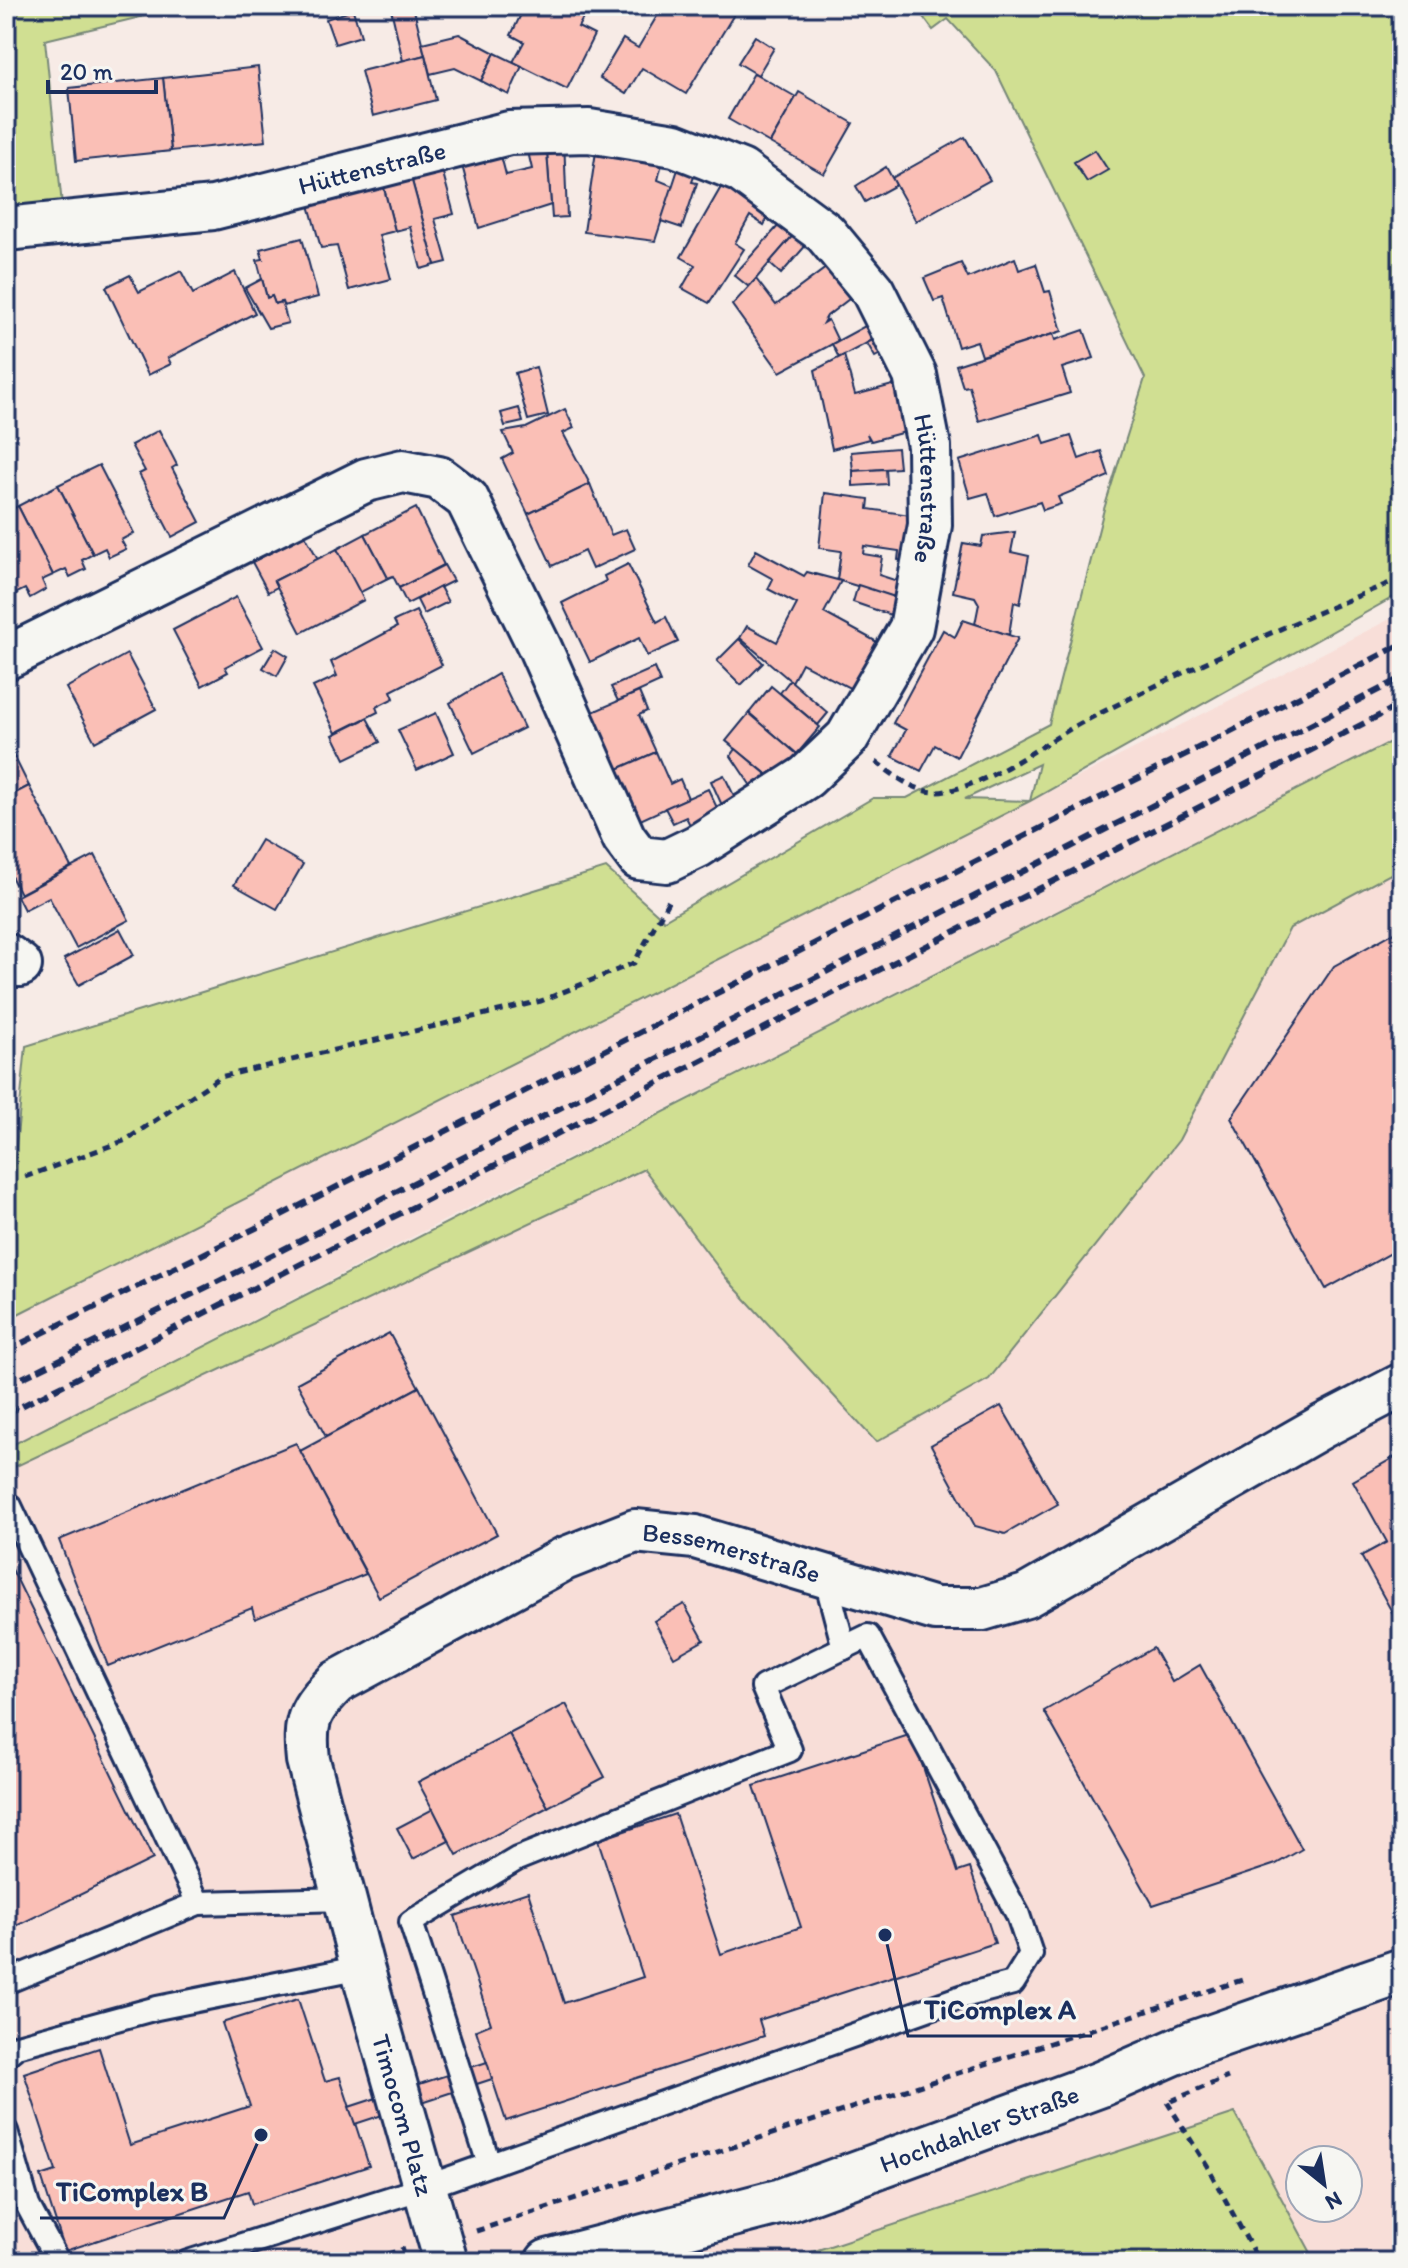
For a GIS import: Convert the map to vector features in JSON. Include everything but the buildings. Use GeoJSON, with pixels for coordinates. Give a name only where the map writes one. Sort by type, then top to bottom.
{"type":"FeatureCollection","features":[{"type":"Feature","properties":{"kind":"main road","name":"Hochdahler Straße"},"geometry":{"type":"LineString","coordinates":[[548,2262],[782,2201],[1101,2084],[1195,2043],[1402,1971]]}},
{"type":"Feature","properties":{"kind":"street","name":"Hüttenstraße"},"geometry":{"type":"LineString","coordinates":[[6,229],[213,208],[509,133],[589,131],[675,145],[741,171],[813,224],[825,233],[873,291],[915,375],[929,446],[930,509],[911,628],[847,738],[806,777],[767,804],[667,861],[639,858],[624,838],[540,648],[467,499],[439,478],[403,471],[366,480],[6,658]]}},
{"type":"Feature","properties":{"kind":"street","name":"Bessemerstraße"},"geometry":{"type":"LineString","coordinates":[[362,1967],[308,1760],[305,1725],[319,1700],[337,1682],[564,1559],[635,1531],[695,1537],[935,1609],[982,1609],[1026,1596],[1323,1426],[1402,1385]]}},
{"type":"Feature","properties":{"kind":"street","name":"Timocom Platz"},"geometry":{"type":"LineString","coordinates":[[362,1967],[442,2251]]}},
{"type":"Feature","properties":{"kind":"lane"},"geometry":{"type":"LineString","coordinates":[[6,1508],[10,1506],[198,1903]]}},
{"type":"Feature","properties":{"kind":"lane"},"geometry":{"type":"LineString","coordinates":[[825,1576],[844,1648]]}},
{"type":"Feature","properties":{"kind":"lane"},"geometry":{"type":"LineString","coordinates":[[188,2262],[423,2188],[967,1995],[1013,1983],[1031,1954],[1018,1915],[868,1636],[763,1687],[790,1750],[517,1859],[411,1922],[489,2164]]}},
{"type":"Feature","properties":{"kind":"lane"},"geometry":{"type":"LineString","coordinates":[[6,1982],[198,1903],[344,1899]]}},
{"type":"Feature","properties":{"kind":"lane"},"geometry":{"type":"LineString","coordinates":[[6,2055],[17,2046],[157,2008],[362,1967]]}},
{"type":"Feature","properties":{"kind":"lane"},"geometry":{"type":"LineString","coordinates":[[6,2131],[28,2206],[58,2262]]}},
{"type":"Feature","properties":{"kind":"path"},"geometry":{"type":"LineString","coordinates":[[871,758],[906,784],[944,792],[997,771],[1080,724],[1282,627],[1402,578]]}},
{"type":"Feature","properties":{"kind":"path"},"geometry":{"type":"LineString","coordinates":[[25,1177],[126,1140],[220,1077],[541,1001],[634,963],[670,898]]}},
{"type":"Feature","properties":{"kind":"path"},"geometry":{"type":"LineString","coordinates":[[6,1012],[13,1030],[6,1033]]}},
{"type":"Feature","properties":{"kind":"path"},"geometry":{"type":"LineString","coordinates":[[360,2262],[442,2251],[481,2230],[1251,1977]]}},
{"type":"Feature","properties":{"kind":"path"},"geometry":{"type":"LineString","coordinates":[[1167,2102],[1207,2166],[1259,2262]]}},
{"type":"Feature","properties":{"kind":"shaded area"},"geometry":{"type":"Polygon","coordinates":[[[1402,613],[1402,736],[1143,870],[453,1216],[6,1448],[6,1320],[1402,613]]]}},
{"type":"Feature","properties":{"kind":"shaded area"},"geometry":{"type":"Polygon","coordinates":[[[1402,868],[1402,2262],[1316,2262],[1295,2224],[1364,2224],[1364,2144],[1284,2144],[1284,2203],[1235,2113],[781,2262],[6,2262],[6,1471],[644,1169],[727,1279],[876,1442],[989,1379],[1179,1140],[1290,928],[1402,868]]]}},
{"type":"Feature","properties":{"kind":"green space"},"geometry":{"type":"Polygon","coordinates":[[[6,6],[186,6],[45,40],[62,205],[6,213],[6,6]]]}},
{"type":"Feature","properties":{"kind":"green space"},"geometry":{"type":"Polygon","coordinates":[[[915,6],[1402,6],[1402,610],[1399,594],[1030,801],[6,1320],[6,1210],[10,1207],[26,1046],[606,868],[664,920],[873,798],[907,798],[1049,724],[1104,509],[1145,378],[996,71],[948,19],[933,30],[915,6]],[[1039,764],[965,799],[1030,801],[1039,764]]]}},
{"type":"Feature","properties":{"kind":"green space"},"geometry":{"type":"Polygon","coordinates":[[[1402,736],[1402,868],[1290,928],[1179,1140],[989,1379],[876,1442],[727,1279],[644,1169],[6,1471],[6,1448],[1402,736]]]}},
{"type":"Feature","properties":{"kind":"green space"},"geometry":{"type":"Polygon","coordinates":[[[1235,2113],[1284,2203],[1284,2224],[1295,2224],[1316,2262],[781,2262],[1235,2113]]]}},
{"type":"Feature","properties":{"kind":"railway"},"geometry":{"type":"LineString","coordinates":[[6,1351],[264,1224],[1402,644]]}},
{"type":"Feature","properties":{"kind":"railway"},"geometry":{"type":"LineString","coordinates":[[6,1386],[278,1252],[1402,678]]}},
{"type":"Feature","properties":{"kind":"railway"},"geometry":{"type":"LineString","coordinates":[[6,1414],[1402,704]]}},
{"type":"Feature","properties":{"kind":"place","name":"TiComplex A"},"geometry":{"type":"Point","coordinates":[885,1935]}},
{"type":"Feature","properties":{"kind":"place","name":"TiComplex B"},"geometry":{"type":"Point","coordinates":[261,2135]}}]}
